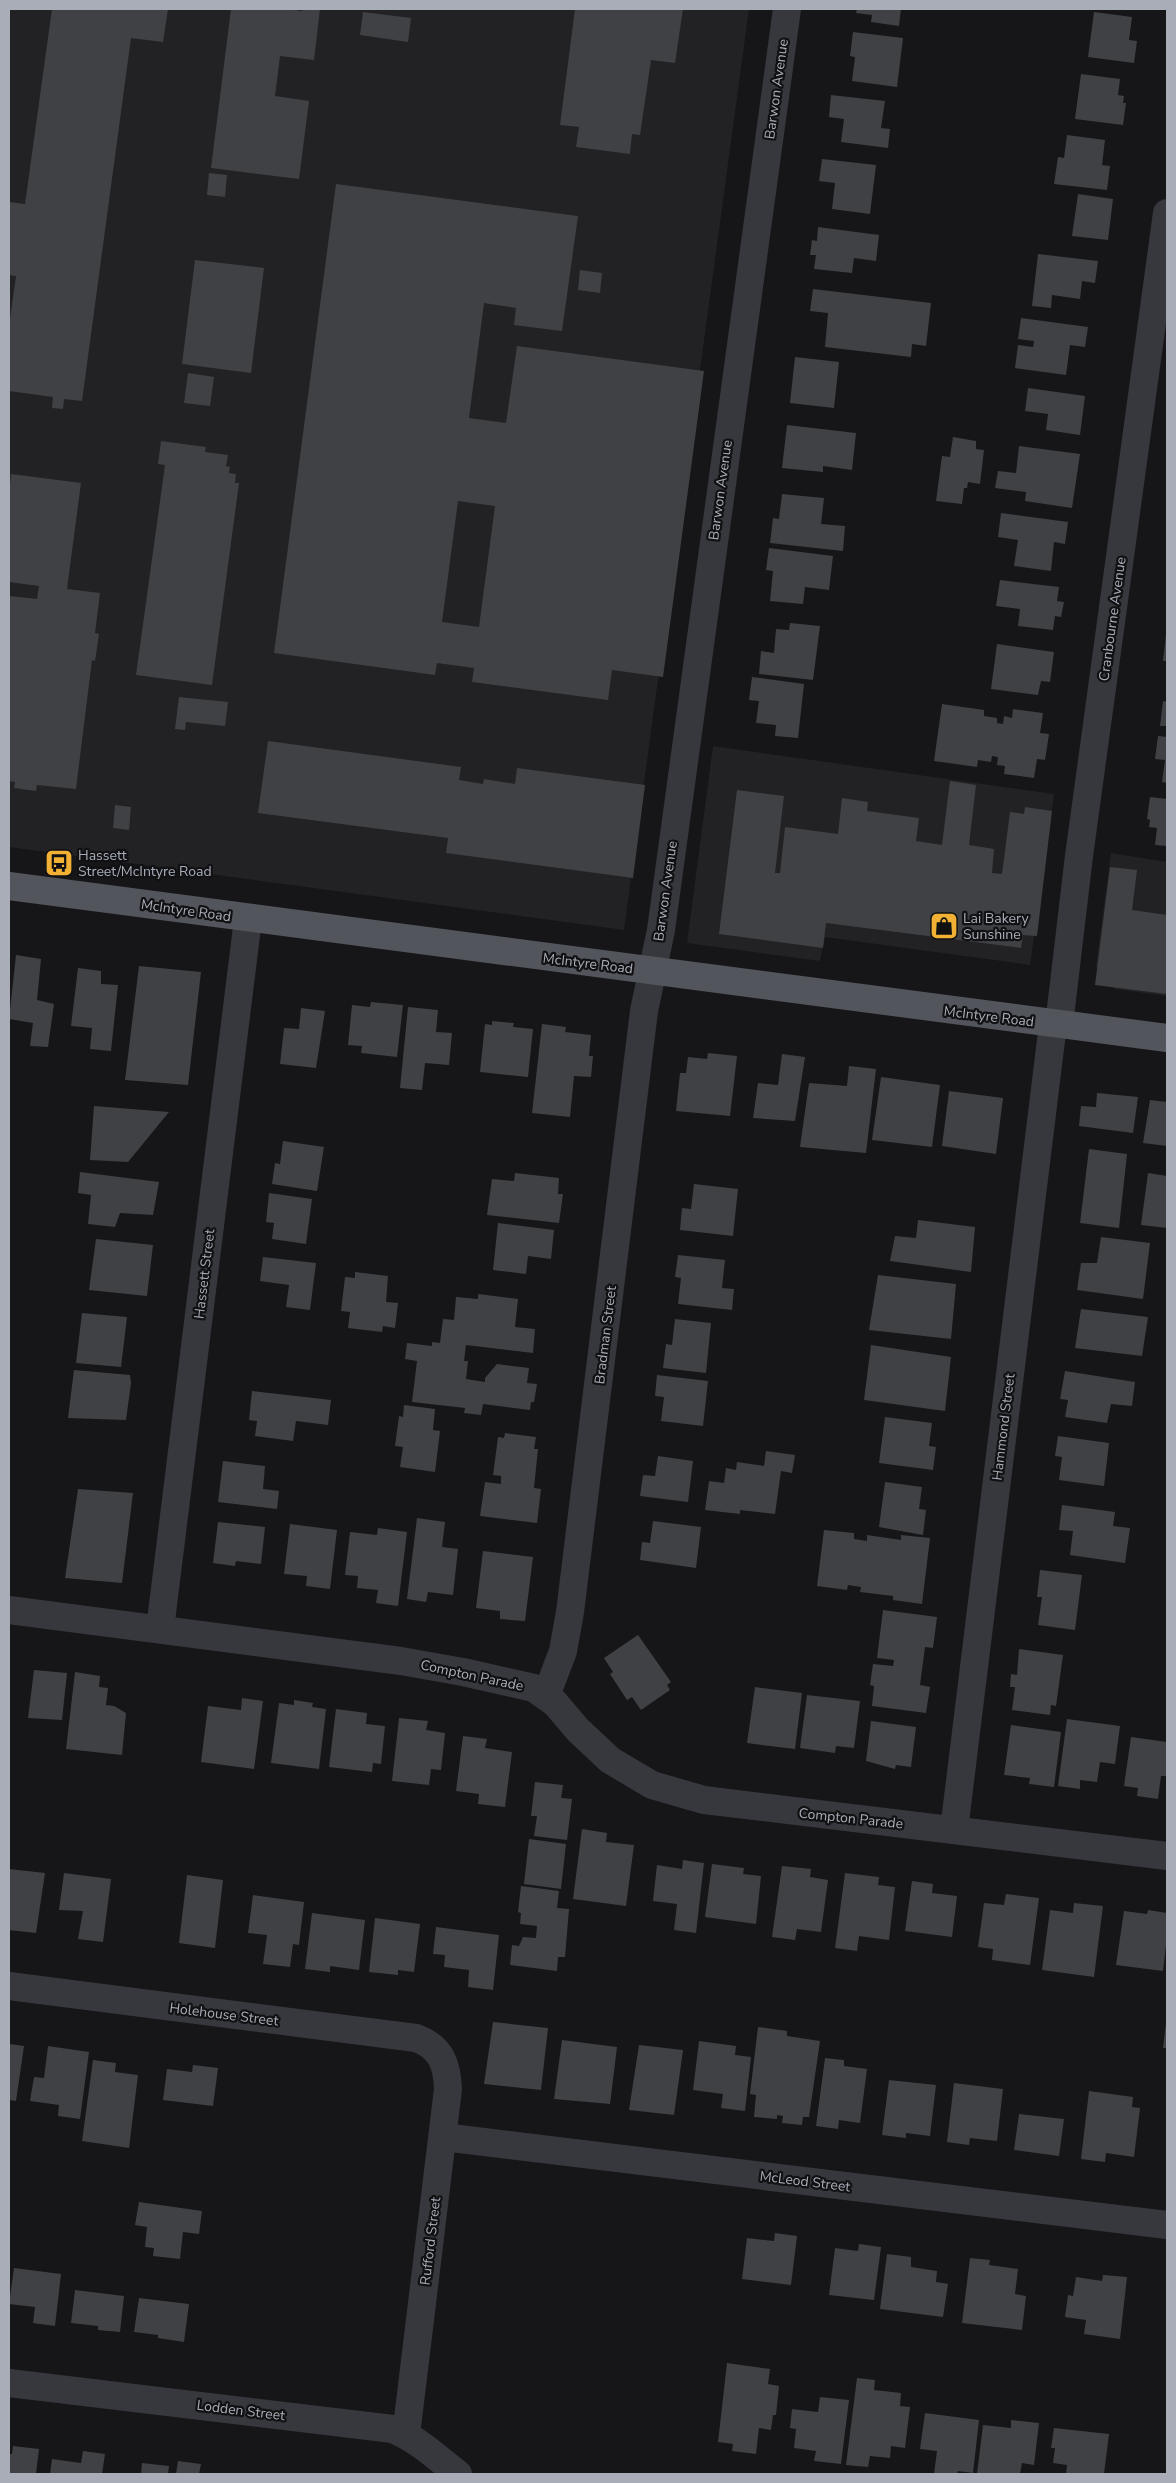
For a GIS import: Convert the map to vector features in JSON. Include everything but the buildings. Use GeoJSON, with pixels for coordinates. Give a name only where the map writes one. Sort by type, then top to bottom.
{"type":"FeatureCollection","features":[{"type":"Feature","properties":{"kind":"main road","name":"McIntyre Road"},"geometry":{"type":"LineString","coordinates":[[9,886],[248,919],[1167,1038]]}},
{"type":"Feature","properties":{"kind":"street","name":"Barwon Avenue"},"geometry":{"type":"LineString","coordinates":[[653,971],[662,921],[786,9]]}},
{"type":"Feature","properties":{"kind":"street","name":"Cranbourne Avenue"},"geometry":{"type":"LineString","coordinates":[[1056,1024],[1167,213]]}},
{"type":"Feature","properties":{"kind":"street","name":"Hassett Street"},"geometry":{"type":"LineString","coordinates":[[160,1629],[248,919]]}},
{"type":"Feature","properties":{"kind":"street","name":"Bradman Street"},"geometry":{"type":"LineString","coordinates":[[546,1696],[563,1651],[570,1612],[644,1011],[653,971]]}},
{"type":"Feature","properties":{"kind":"street","name":"Hammond Street"},"geometry":{"type":"LineString","coordinates":[[954,1830],[1056,1024]]}},
{"type":"Feature","properties":{"kind":"street","name":"Compton Parade"},"geometry":{"type":"LineString","coordinates":[[9,1610],[432,1666],[534,1688],[546,1696],[610,1760],[652,1784],[677,1793],[734,1805],[1167,1856]]}},
{"type":"Feature","properties":{"kind":"street","name":"Holehouse Street"},"geometry":{"type":"LineString","coordinates":[[9,1986],[416,2038],[436,2049]]}},
{"type":"Feature","properties":{"kind":"street","name":"Rufford Street"},"geometry":{"type":"LineString","coordinates":[[406,2435],[443,2137],[448,2078],[442,2057],[436,2049]]}},
{"type":"Feature","properties":{"kind":"street","name":"McLeod Street"},"geometry":{"type":"LineString","coordinates":[[443,2137],[1167,2225]]}},
{"type":"Feature","properties":{"kind":"street","name":"Lodden Street"},"geometry":{"type":"LineString","coordinates":[[9,2383],[378,2426],[406,2435],[433,2452],[458,2474]]}},
{"type":"Feature","properties":{"kind":"shaded area"},"geometry":{"type":"Polygon","coordinates":[[[9,9],[749,9],[624,930],[9,847],[9,9]]]}},
{"type":"Feature","properties":{"kind":"shaded area"},"geometry":{"type":"Polygon","coordinates":[[[713,746],[1054,794],[1030,965],[825,937],[820,961],[687,943],[713,746]]]}},
{"type":"Feature","properties":{"kind":"shaded area"},"geometry":{"type":"Polygon","coordinates":[[[1111,853],[1167,862],[1167,996],[1115,989],[1096,966],[1111,853]]]}},
{"type":"Feature","properties":{"kind":"place","name":"Hassett Street/McIntyre Road"},"geometry":{"type":"Point","coordinates":[59,863]}},
{"type":"Feature","properties":{"kind":"place","name":"Lai Bakery Sunshine"},"geometry":{"type":"Point","coordinates":[944,926]}}]}
